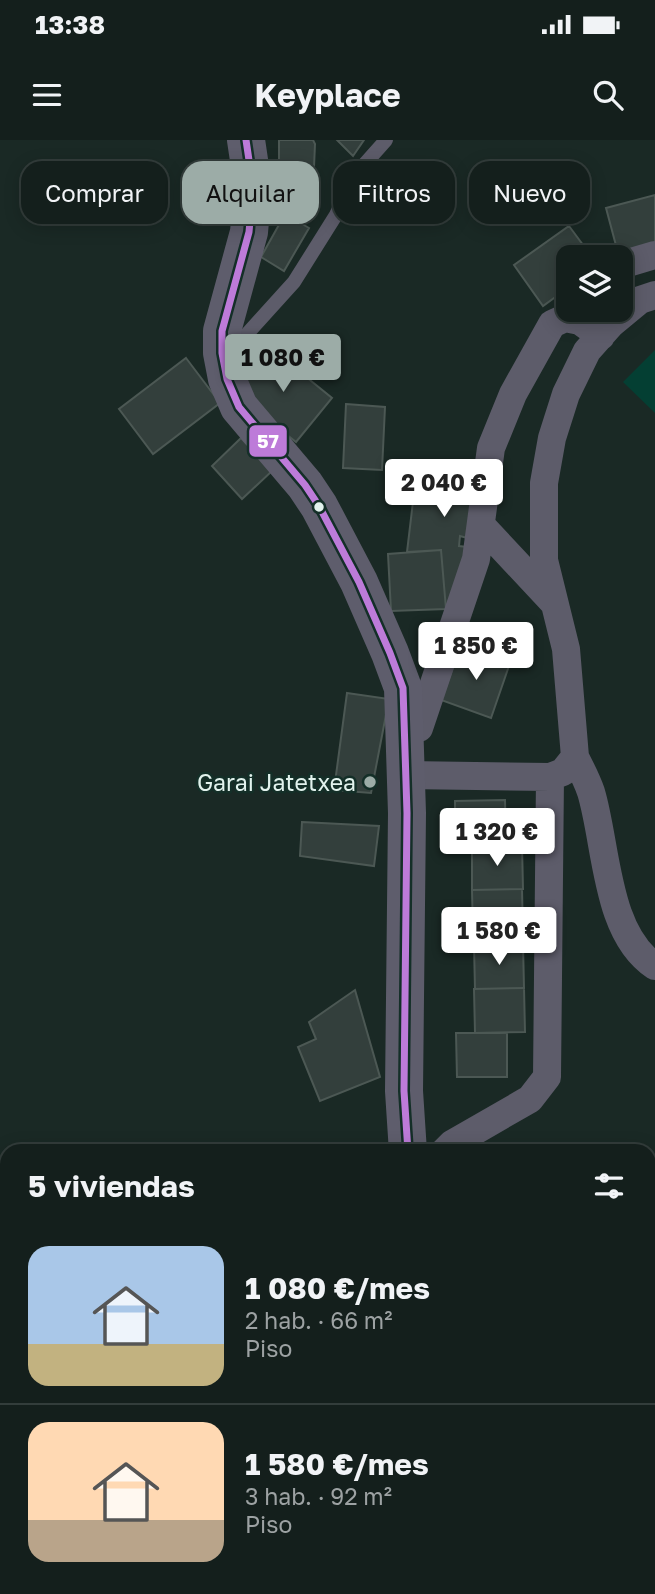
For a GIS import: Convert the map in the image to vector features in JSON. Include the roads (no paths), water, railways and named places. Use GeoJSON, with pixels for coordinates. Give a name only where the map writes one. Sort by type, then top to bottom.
{"type":"FeatureCollection","features":[{"type":"Feature","properties":{"kind":"street"},"geometry":{"type":"LineString","coordinates":[[246,140],[253,187],[249,232],[222,331],[222,353],[227,379],[239,407],[305,485],[345,553],[390,653],[402,688],[406,775],[404,1091],[407,1139],[427,1144]]}},
{"type":"Feature","properties":{"kind":"street"},"geometry":{"type":"LineString","coordinates":[[633,262],[655,256]]}},
{"type":"Feature","properties":{"kind":"street"},"geometry":{"type":"LineString","coordinates":[[655,295],[640,300],[611,324],[587,351],[566,394],[544,483],[544,560],[566,649],[575,757],[590,790],[612,896],[629,938],[655,967]]}},
{"type":"Feature","properties":{"kind":"street"},"geometry":{"type":"LineString","coordinates":[[419,727],[476,559],[491,448],[513,394],[556,320]]}},
{"type":"Feature","properties":{"kind":"street"},"geometry":{"type":"LineString","coordinates":[[581,322],[601,336]]}},
{"type":"Feature","properties":{"kind":"street"},"geometry":{"type":"LineString","coordinates":[[481,525],[555,604]]}},
{"type":"Feature","properties":{"kind":"street"},"geometry":{"type":"LineString","coordinates":[[406,775],[550,777],[564,772],[575,757]]}},
{"type":"Feature","properties":{"kind":"street"},"geometry":{"type":"LineString","coordinates":[[455,1144],[530,1099],[547,1077],[550,777]]}},
{"type":"Feature","properties":{"kind":"lane"},"geometry":{"type":"LineString","coordinates":[[222,353],[247,334],[294,282],[336,215],[354,176],[386,140]]}},
{"type":"Feature","properties":{"kind":"place","name":"Garai Jatetxea"},"geometry":{"type":"Point","coordinates":[370,782]}}]}
